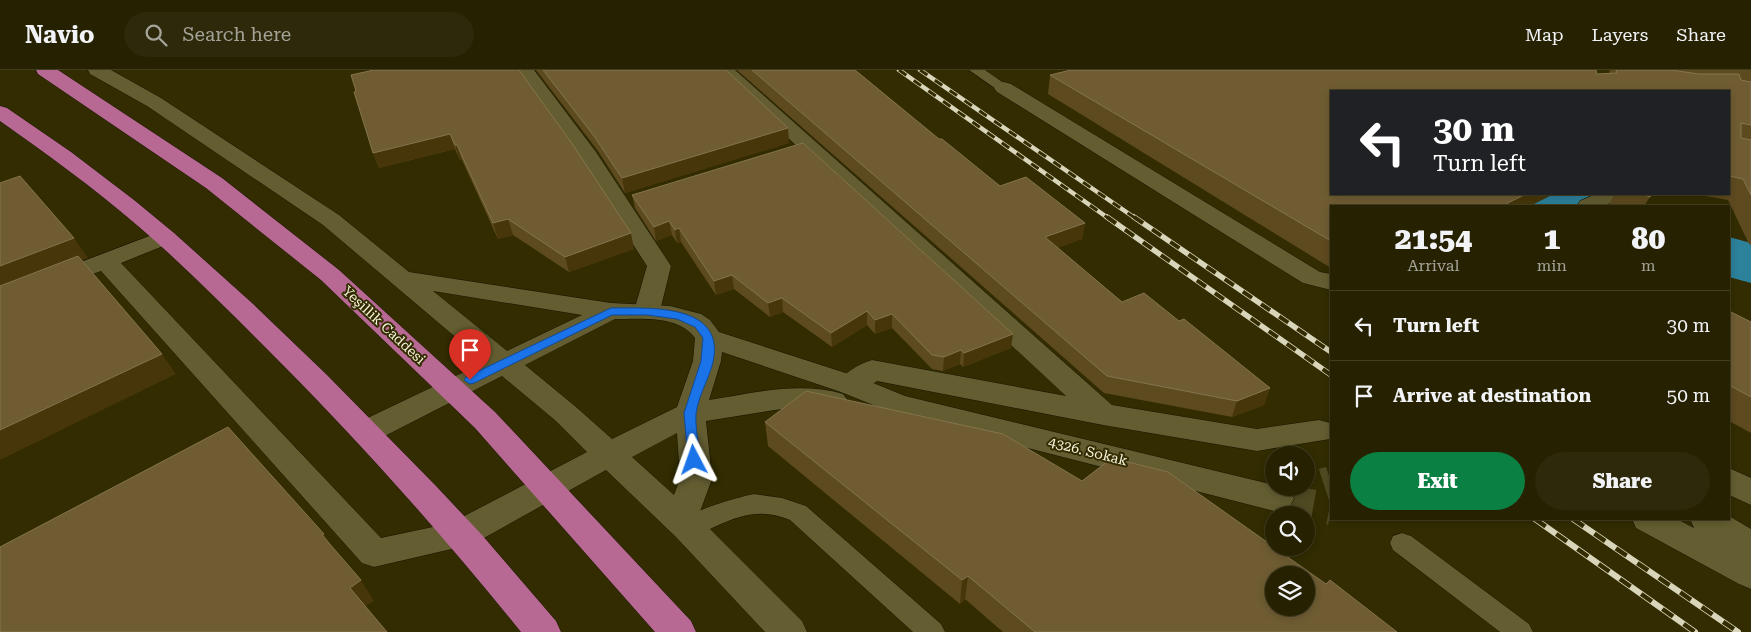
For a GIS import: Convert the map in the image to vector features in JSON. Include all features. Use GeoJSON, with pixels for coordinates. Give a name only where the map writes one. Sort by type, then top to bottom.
{"type":"FeatureCollection","features":[{"type":"Feature","properties":{"kind":"highway","name":"Yeşillik Caddesi"},"geometry":{"type":"LineString","coordinates":[[45,70],[214,182],[330,275],[453,389],[546,487],[678,632]]}},
{"type":"Feature","properties":{"kind":"highway"},"geometry":{"type":"LineString","coordinates":[[0,112],[62,155],[165,237],[283,348],[366,432],[460,534],[543,632]]}},
{"type":"Feature","properties":{"kind":"street"},"geometry":{"type":"LineString","coordinates":[[97,70],[154,102],[332,220],[566,414],[684,524],[789,632]]}},
{"type":"Feature","properties":{"kind":"street"},"geometry":{"type":"LineString","coordinates":[[524,70],[588,157],[628,201],[659,266],[647,311]]}},
{"type":"Feature","properties":{"kind":"street"},"geometry":{"type":"LineString","coordinates":[[724,70],[799,149],[1103,414]]}},
{"type":"Feature","properties":{"kind":"street"},"geometry":{"type":"LineString","coordinates":[[1004,88],[1312,278],[1330,282]]}},
{"type":"Feature","properties":{"kind":"street"},"geometry":{"type":"LineString","coordinates":[[70,275],[165,237]]}},
{"type":"Feature","properties":{"kind":"street"},"geometry":{"type":"LineString","coordinates":[[105,261],[374,553],[460,534],[546,487],[610,456],[690,413],[788,398],[898,405]]}},
{"type":"Feature","properties":{"kind":"street"},"geometry":{"type":"LineString","coordinates":[[401,278],[611,311],[647,311],[679,316],[699,324],[709,338],[851,385],[898,405]]}},
{"type":"Feature","properties":{"kind":"street"},"geometry":{"type":"LineString","coordinates":[[366,432],[611,311]]}},
{"type":"Feature","properties":{"kind":"street"},"geometry":{"type":"LineString","coordinates":[[684,524],[696,479],[690,413],[707,361],[709,338]]}},
{"type":"Feature","properties":{"kind":"street"},"geometry":{"type":"LineString","coordinates":[[851,385],[872,370],[1103,414],[1257,440],[1319,431]]}},
{"type":"Feature","properties":{"kind":"street","name":"4326. Sokak"},"geometry":{"type":"LineString","coordinates":[[898,405],[1278,499]]}},
{"type":"Feature","properties":{"kind":"street"},"geometry":{"type":"LineString","coordinates":[[1730,481],[1751,493]]}},
{"type":"Feature","properties":{"kind":"street"},"geometry":{"type":"LineString","coordinates":[[1650,520],[1751,574]]}},
{"type":"Feature","properties":{"kind":"street"},"geometry":{"type":"LineString","coordinates":[[1708,520],[1751,545]]}},
{"type":"Feature","properties":{"kind":"lane"},"geometry":{"type":"LineString","coordinates":[[976,70],[1004,88]]}},
{"type":"Feature","properties":{"kind":"lane"},"geometry":{"type":"LineString","coordinates":[[684,524],[736,505],[765,502],[783,506],[798,513],[932,632]]}},
{"type":"Feature","properties":{"kind":"lane"},"geometry":{"type":"LineString","coordinates":[[1402,543],[1520,632]]}},
{"type":"Feature","properties":{"kind":"building"},"geometry":{"type":"Polygon","coordinates":[[[374,70],[519,70],[573,145],[631,233],[565,257],[508,219],[493,223],[457,145],[455,145],[450,134],[373,153],[354,92],[356,91],[351,75],[374,70]]]}},
{"type":"Feature","properties":{"kind":"building"},"geometry":{"type":"Polygon","coordinates":[[[543,70],[726,70],[788,128],[622,178],[594,136],[543,70]]]}},
{"type":"Feature","properties":{"kind":"building"},"geometry":{"type":"Polygon","coordinates":[[[752,70],[855,70],[1000,186],[1026,177],[1085,223],[1045,237],[1122,302],[1144,293],[1179,321],[1184,319],[1270,388],[1237,401],[1107,376],[752,70]]]}},
{"type":"Feature","properties":{"kind":"building"},"geometry":{"type":"Polygon","coordinates":[[[1071,70],[1596,70],[1597,74],[1617,73],[1616,70],[1671,70],[1699,74],[1739,74],[1741,80],[1751,82],[1751,125],[1741,123],[1741,138],[1751,140],[1751,195],[1743,179],[1730,176],[1730,90],[1330,90],[1330,195],[1524,195],[1504,205],[1330,205],[1330,240],[1050,75],[1071,70]]]}},
{"type":"Feature","properties":{"kind":"building"},"geometry":{"type":"Polygon","coordinates":[[[803,143],[1013,334],[964,353],[961,350],[944,357],[932,355],[892,314],[875,320],[867,311],[831,333],[782,298],[768,303],[732,275],[714,281],[679,228],[675,230],[669,221],[654,227],[632,195],[803,143]]]}},
{"type":"Feature","properties":{"kind":"building"},"geometry":{"type":"Polygon","coordinates":[[[20,176],[74,238],[0,266],[0,183],[20,176]]]}},
{"type":"Feature","properties":{"kind":"building"},"geometry":{"type":"Polygon","coordinates":[[[78,256],[162,354],[0,430],[0,286],[78,256]]]}},
{"type":"Feature","properties":{"kind":"building"},"geometry":{"type":"Polygon","coordinates":[[[1730,312],[1751,322],[1751,397],[1730,386],[1730,312]]]}},
{"type":"Feature","properties":{"kind":"building"},"geometry":{"type":"Polygon","coordinates":[[[806,391],[1003,434],[1082,481],[1112,458],[1168,472],[1265,541],[1265,556],[1286,556],[1300,566],[1265,566],[1265,616],[1315,616],[1315,576],[1326,584],[1330,580],[1397,632],[1035,632],[968,576],[962,580],[765,422],[806,391]]]}},
{"type":"Feature","properties":{"kind":"building"},"geometry":{"type":"Polygon","coordinates":[[[228,427],[324,534],[322,535],[361,580],[350,588],[387,632],[0,632],[0,547],[228,427]]]}},
{"type":"Feature","properties":{"kind":"waterway"},"geometry":{"type":"LineString","coordinates":[[1559,195],[1574,205]]}},
{"type":"Feature","properties":{"kind":"waterway"},"geometry":{"type":"LineString","coordinates":[[1730,257],[1751,263]]}},
{"type":"Feature","properties":{"kind":"tunnel"},"geometry":{"type":"LineString","coordinates":[[1278,499],[1330,482]]}},
{"type":"Feature","properties":{"kind":"tunnel"},"geometry":{"type":"LineString","coordinates":[[1282,500],[1330,509]]}},
{"type":"Feature","properties":{"kind":"railway"},"geometry":{"type":"LineString","coordinates":[[899,70],[1108,218]]}},
{"type":"Feature","properties":{"kind":"railway"},"geometry":{"type":"LineString","coordinates":[[920,70],[1135,218]]}},
{"type":"Feature","properties":{"kind":"railway"},"geometry":{"type":"LineString","coordinates":[[1107,217],[1330,374]]}},
{"type":"Feature","properties":{"kind":"railway"},"geometry":{"type":"LineString","coordinates":[[1134,217],[1330,351]]}},
{"type":"Feature","properties":{"kind":"railway"},"geometry":{"type":"LineString","coordinates":[[1536,520],[1695,632]]}},
{"type":"Feature","properties":{"kind":"railway"},"geometry":{"type":"LineString","coordinates":[[1574,520],[1738,632]]}},
{"type":"Feature","properties":{"kind":"route"},"geometry":{"type":"LineString","coordinates":[[470,380],[611,311],[647,311],[679,316],[699,324],[709,338],[707,361],[690,413],[694,460]]}}]}
